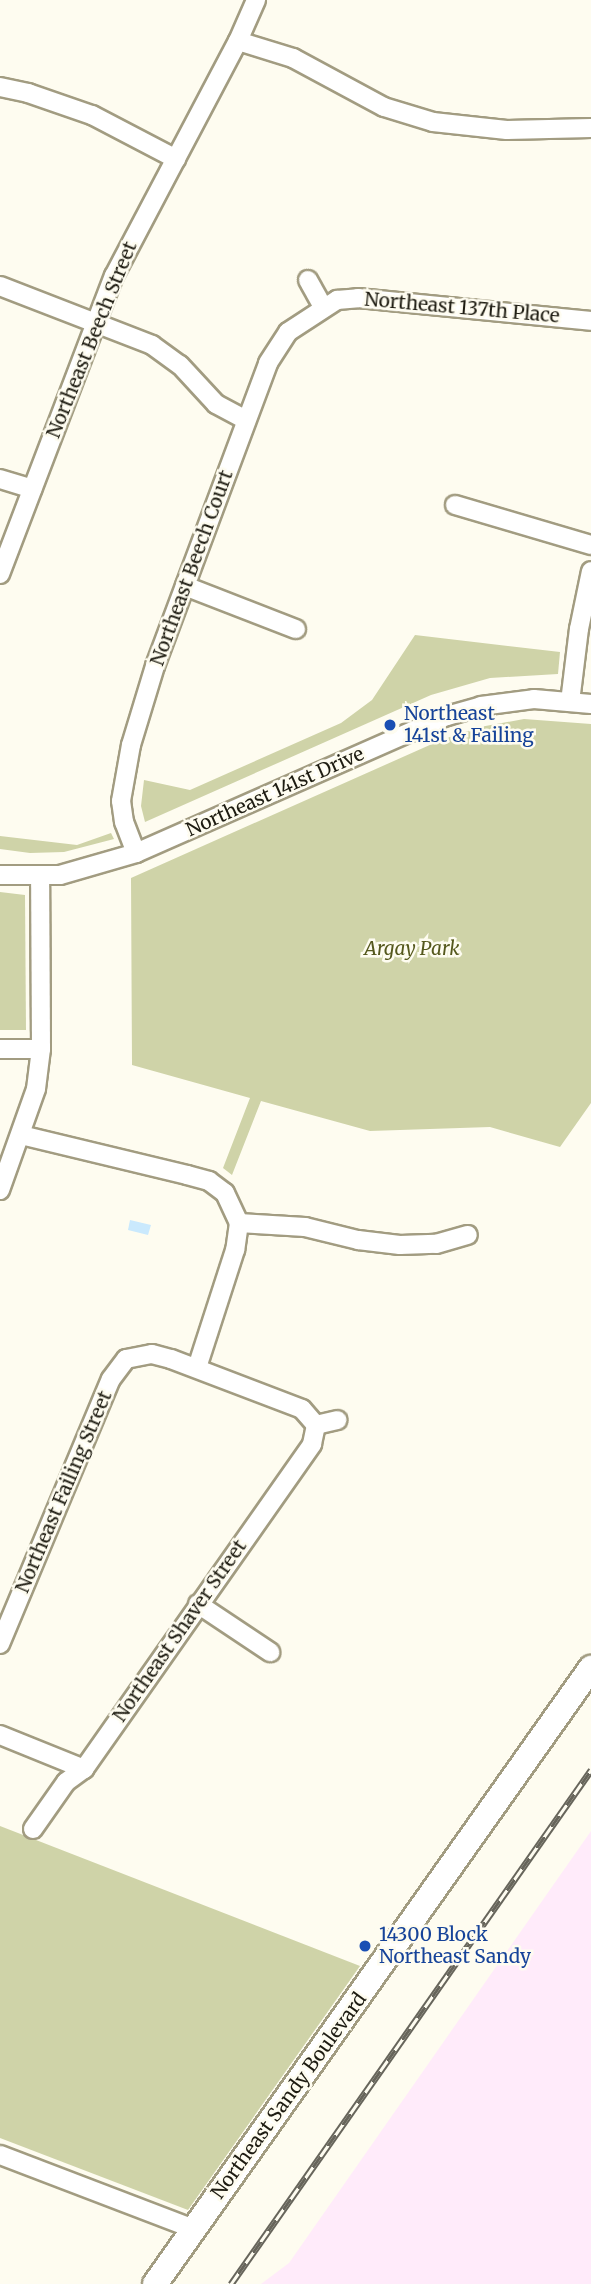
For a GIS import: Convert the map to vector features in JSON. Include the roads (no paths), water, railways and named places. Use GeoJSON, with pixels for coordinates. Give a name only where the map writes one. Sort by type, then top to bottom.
{"type":"FeatureCollection","features":[{"type":"Feature","properties":{"kind":"main road","name":"Northeast Sandy Boulevard"},"geometry":{"type":"LineString","coordinates":[[155,2284],[591,1668]]}},
{"type":"Feature","properties":{"kind":"street","name":"Northeast Beech Street"},"geometry":{"type":"LineString","coordinates":[[0,574],[95,322],[132,240],[238,41],[256,0]]}},
{"type":"Feature","properties":{"kind":"street"},"geometry":{"type":"LineString","coordinates":[[238,41],[293,58],[384,107],[433,122],[507,130],[591,128]]}},
{"type":"Feature","properties":{"kind":"street"},"geometry":{"type":"LineString","coordinates":[[0,87],[41,97],[92,115],[176,159]]}},
{"type":"Feature","properties":{"kind":"street"},"geometry":{"type":"LineString","coordinates":[[308,280],[323,307]]}},
{"type":"Feature","properties":{"kind":"street"},"geometry":{"type":"LineString","coordinates":[[0,286],[159,350],[180,365],[216,404],[246,420]]}},
{"type":"Feature","properties":{"kind":"street","name":"Northeast 137th Place"},"geometry":{"type":"LineString","coordinates":[[323,307],[337,300],[358,298],[591,321]]}},
{"type":"Feature","properties":{"kind":"street","name":"Northeast Beech Court"},"geometry":{"type":"LineString","coordinates":[[136,853],[124,822],[121,801],[123,781],[143,703],[246,420],[276,347],[295,326],[323,307]]}},
{"type":"Feature","properties":{"kind":"street"},"geometry":{"type":"LineString","coordinates":[[0,479],[32,489]]}},
{"type":"Feature","properties":{"kind":"street"},"geometry":{"type":"LineString","coordinates":[[455,505],[591,545]]}},
{"type":"Feature","properties":{"kind":"street"},"geometry":{"type":"LineString","coordinates":[[570,702],[579,629],[591,571]]}},
{"type":"Feature","properties":{"kind":"street"},"geometry":{"type":"LineString","coordinates":[[185,586],[296,629]]}},
{"type":"Feature","properties":{"kind":"street","name":"Northeast 141st Drive"},"geometry":{"type":"LineString","coordinates":[[0,875],[40,876],[82,870],[136,853],[447,716],[517,700],[591,704]]}},
{"type":"Feature","properties":{"kind":"street"},"geometry":{"type":"LineString","coordinates":[[0,1191],[36,1089],[41,1049],[40,876]]}},
{"type":"Feature","properties":{"kind":"street"},"geometry":{"type":"LineString","coordinates":[[0,1049],[41,1049]]}},
{"type":"Feature","properties":{"kind":"street"},"geometry":{"type":"LineString","coordinates":[[21,1135],[209,1181],[225,1193],[239,1223],[233,1258],[197,1368],[302,1409],[316,1425],[337,1420]]}},
{"type":"Feature","properties":{"kind":"street"},"geometry":{"type":"LineString","coordinates":[[239,1223],[305,1227],[358,1240],[400,1245],[436,1244],[468,1235]]}},
{"type":"Feature","properties":{"kind":"street","name":"Northeast Failing Street"},"geometry":{"type":"LineString","coordinates":[[0,1644],[111,1379],[127,1359],[138,1355],[152,1354],[197,1368]]}},
{"type":"Feature","properties":{"kind":"street","name":"Northeast Shaver Street"},"geometry":{"type":"LineString","coordinates":[[33,1829],[66,1782],[84,1769],[312,1444],[316,1425]]}},
{"type":"Feature","properties":{"kind":"street"},"geometry":{"type":"LineString","coordinates":[[198,1604],[271,1652]]}},
{"type":"Feature","properties":{"kind":"street"},"geometry":{"type":"LineString","coordinates":[[0,1735],[84,1769]]}},
{"type":"Feature","properties":{"kind":"street"},"geometry":{"type":"LineString","coordinates":[[0,2155],[194,2229]]}},
{"type":"Feature","properties":{"kind":"water"},"geometry":{"type":"Polygon","coordinates":[[[130,1220],[151,1225],[148,1235],[128,1230],[130,1220]]]}},
{"type":"Feature","properties":{"kind":"railway"},"geometry":{"type":"LineString","coordinates":[[231,2284],[591,1770]]}},
{"type":"Feature","properties":{"kind":"place","name":"Northeast 141st & Failing"},"geometry":{"type":"Point","coordinates":[390,725]}},
{"type":"Feature","properties":{"kind":"place","name":"14300 Block Northeast Sandy"},"geometry":{"type":"Point","coordinates":[365,1946]}},
{"type":"Feature","properties":{"kind":"park label","name":"Argay Park"},"geometry":{"type":"Point","coordinates":[412,949]}}]}
